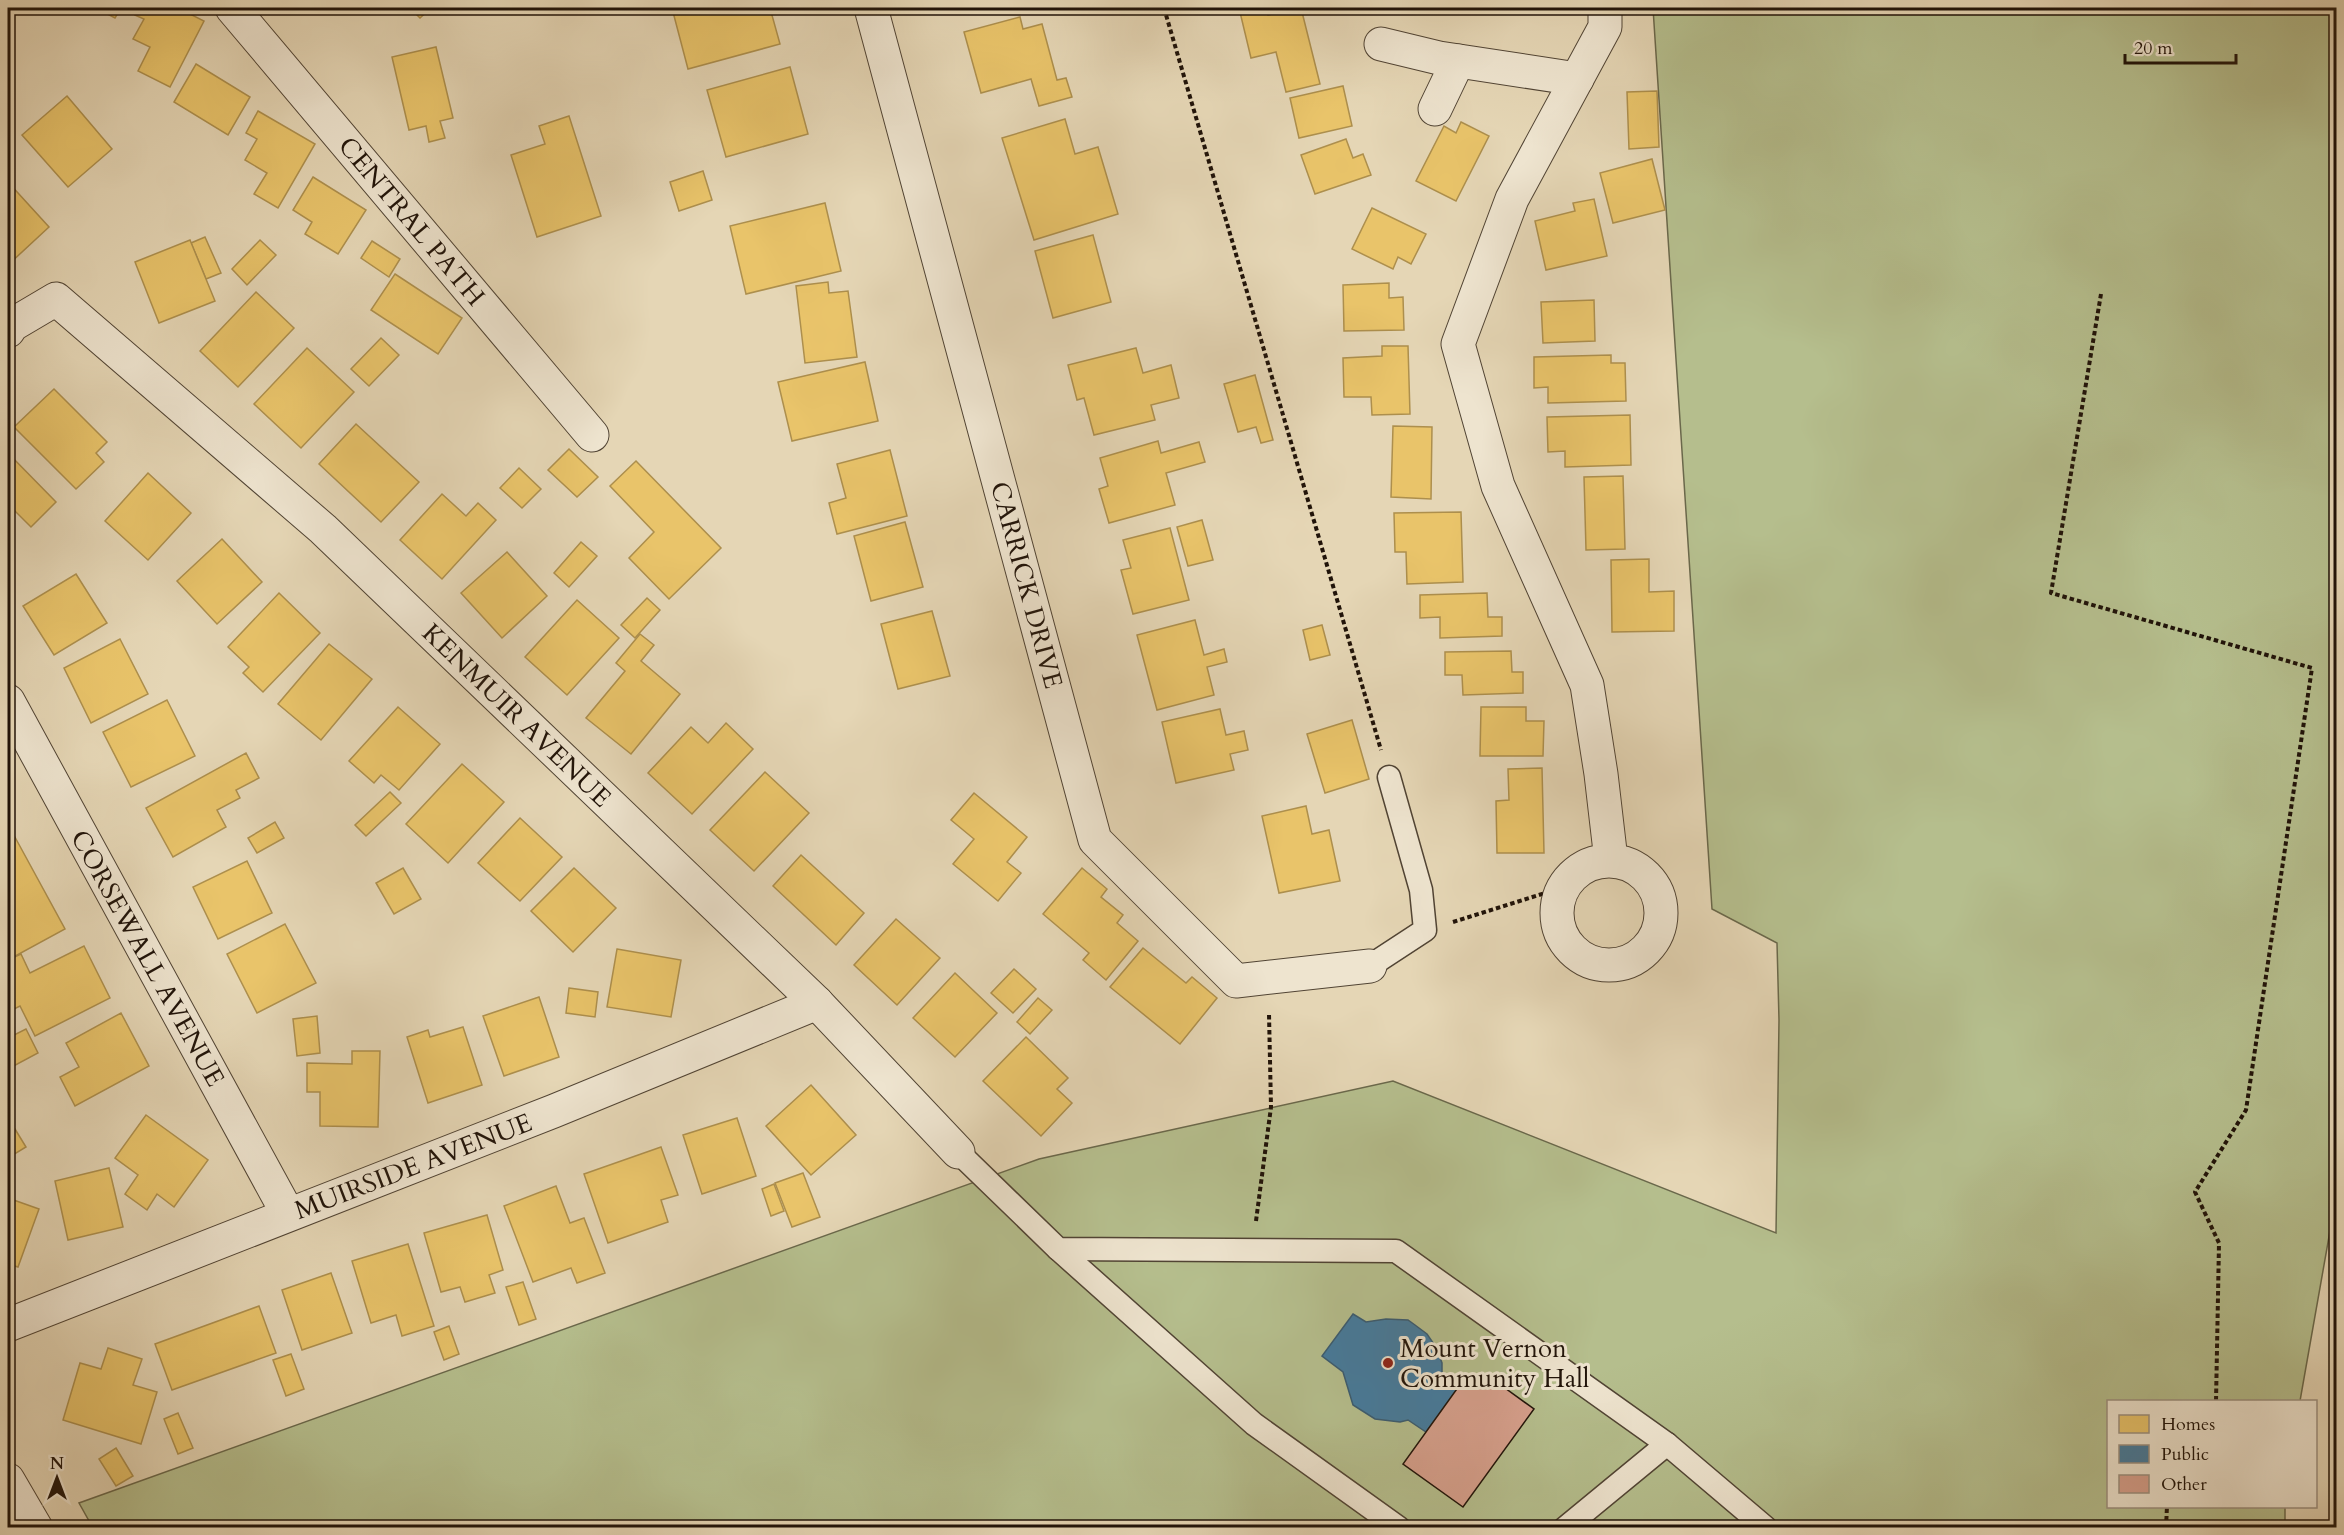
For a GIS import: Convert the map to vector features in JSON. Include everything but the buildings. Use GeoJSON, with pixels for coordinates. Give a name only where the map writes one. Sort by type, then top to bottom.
{"type":"FeatureCollection","features":[{"type":"Feature","properties":{"kind":"street","name":"CENTRAL PATH"},"geometry":{"type":"LineString","coordinates":[[232,8],[592,435]]}},
{"type":"Feature","properties":{"kind":"street","name":"CARRICK DRIVE"},"geometry":{"type":"LineString","coordinates":[[871,8],[1095,840],[1236,981],[1370,966]]}},
{"type":"Feature","properties":{"kind":"street"},"geometry":{"type":"LineString","coordinates":[[1605,8],[1605,27],[1512,198],[1458,344],[1498,486],[1587,685],[1611,860]]}},
{"type":"Feature","properties":{"kind":"street"},"geometry":{"type":"LineString","coordinates":[[1381,44],[1439,58],[1577,79]]}},
{"type":"Feature","properties":{"kind":"street"},"geometry":{"type":"LineString","coordinates":[[1435,109],[1458,61]]}},
{"type":"Feature","properties":{"kind":"street","name":"KENMUIR AVENUE"},"geometry":{"type":"LineString","coordinates":[[8,330],[12,325],[56,299],[323,529],[817,1003],[958,1152]]}},
{"type":"Feature","properties":{"kind":"street","name":"CORSEWALL AVENUE"},"geometry":{"type":"LineString","coordinates":[[8,700],[288,1215]]}},
{"type":"Feature","properties":{"kind":"street"},"geometry":{"type":"LineString","coordinates":[[1611,860],[1636,866],[1654,884],[1662,906],[1657,937],[1639,957],[1620,965],[1596,965],[1575,954],[1556,921],[1561,888],[1580,868],[1611,860]]}},
{"type":"Feature","properties":{"kind":"street","name":"MUIRSIDE AVENUE"},"geometry":{"type":"LineString","coordinates":[[8,1325],[554,1111],[817,1003]]}},
{"type":"Feature","properties":{"kind":"street"},"geometry":{"type":"LineString","coordinates":[[8,1480],[36,1527]]}},
{"type":"Feature","properties":{"kind":"lane"},"geometry":{"type":"LineString","coordinates":[[1370,966],[1425,930],[1421,890],[1389,777]]}},
{"type":"Feature","properties":{"kind":"lane"},"geometry":{"type":"LineString","coordinates":[[958,1152],[1058,1249],[1254,1424],[1399,1527]]}},
{"type":"Feature","properties":{"kind":"lane"},"geometry":{"type":"LineString","coordinates":[[1058,1249],[1396,1251],[1667,1444],[1766,1527]]}},
{"type":"Feature","properties":{"kind":"lane"},"geometry":{"type":"LineString","coordinates":[[1565,1527],[1667,1444]]}},
{"type":"Feature","properties":{"kind":"path"},"geometry":{"type":"LineString","coordinates":[[1164,8],[1389,777]]}},
{"type":"Feature","properties":{"kind":"path"},"geometry":{"type":"LineString","coordinates":[[2101,294],[2051,593],[2312,668],[2246,1110],[2195,1192],[2219,1243],[2216,1400]]}},
{"type":"Feature","properties":{"kind":"path"},"geometry":{"type":"LineString","coordinates":[[1425,930],[1561,888]]}},
{"type":"Feature","properties":{"kind":"path"},"geometry":{"type":"LineString","coordinates":[[1252,1250],[1271,1107],[1268,977]]}},
{"type":"Feature","properties":{"kind":"path"},"geometry":{"type":"LineString","coordinates":[[2166,1527],[2167,1508]]}},
{"type":"Feature","properties":{"kind":"green space"},"geometry":{"type":"Polygon","coordinates":[[[1653,8],[2336,8],[2336,1197],[2300,1400],[2107,1400],[2107,1508],[2285,1508],[2285,1527],[93,1528],[79,1503],[1039,1159],[1393,1081],[1776,1233],[1779,1020],[1777,943],[1712,909],[1653,8]]]}},
{"type":"Feature","properties":{"kind":"place","name":"Mount Vernon Community Hall"},"geometry":{"type":"Point","coordinates":[1388,1363]}}]}
